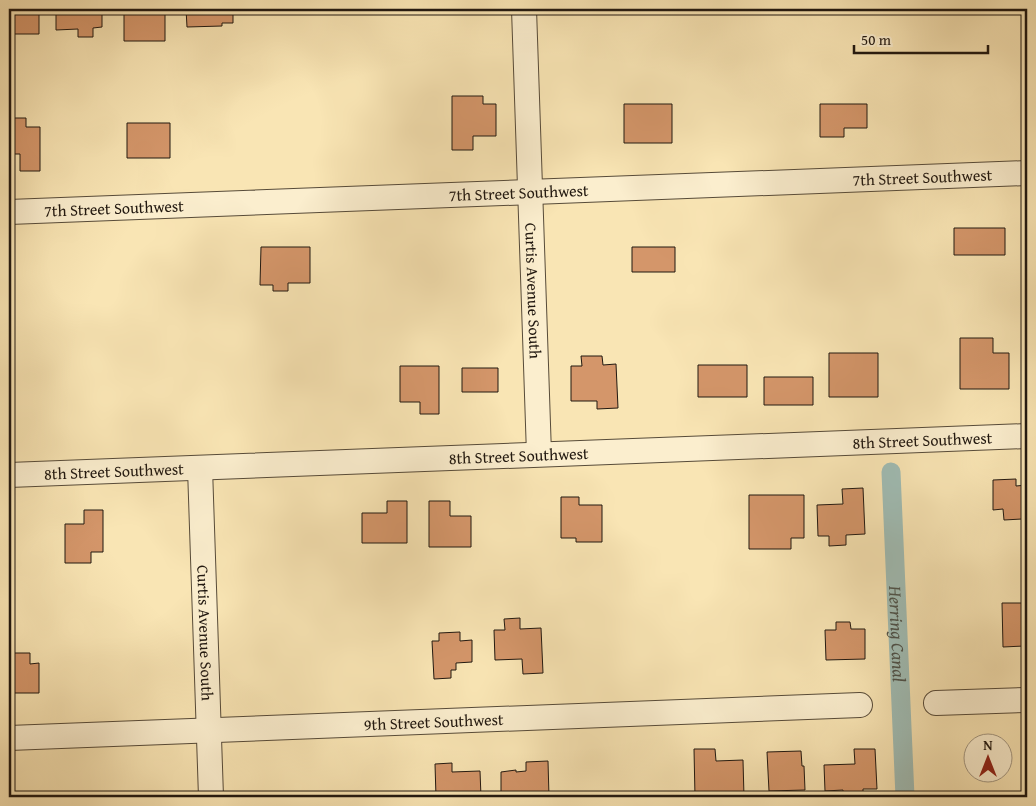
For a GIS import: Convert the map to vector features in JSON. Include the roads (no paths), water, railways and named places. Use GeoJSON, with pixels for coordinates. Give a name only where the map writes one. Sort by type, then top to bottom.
{"type":"FeatureCollection","features":[{"type":"Feature","properties":{"kind":"street","name":"Curtis Avenue South"},"geometry":{"type":"LineString","coordinates":[[524,9],[539,454]]}},
{"type":"Feature","properties":{"kind":"street","name":"7th Street Southwest"},"geometry":{"type":"LineString","coordinates":[[9,212],[1027,172]]}},
{"type":"Feature","properties":{"kind":"street","name":"8th Street Southwest"},"geometry":{"type":"LineString","coordinates":[[9,475],[1027,436]]}},
{"type":"Feature","properties":{"kind":"street","name":"Curtis Avenue South"},"geometry":{"type":"LineString","coordinates":[[200,468],[211,797]]}},
{"type":"Feature","properties":{"kind":"street"},"geometry":{"type":"LineString","coordinates":[[936,703],[1027,700]]}},
{"type":"Feature","properties":{"kind":"street","name":"9th Street Southwest"},"geometry":{"type":"LineString","coordinates":[[9,738],[860,705]]}},
{"type":"Feature","properties":{"kind":"waterway","name":"Herring Canal"},"geometry":{"type":"LineString","coordinates":[[891,472],[905,797]]}}]}
